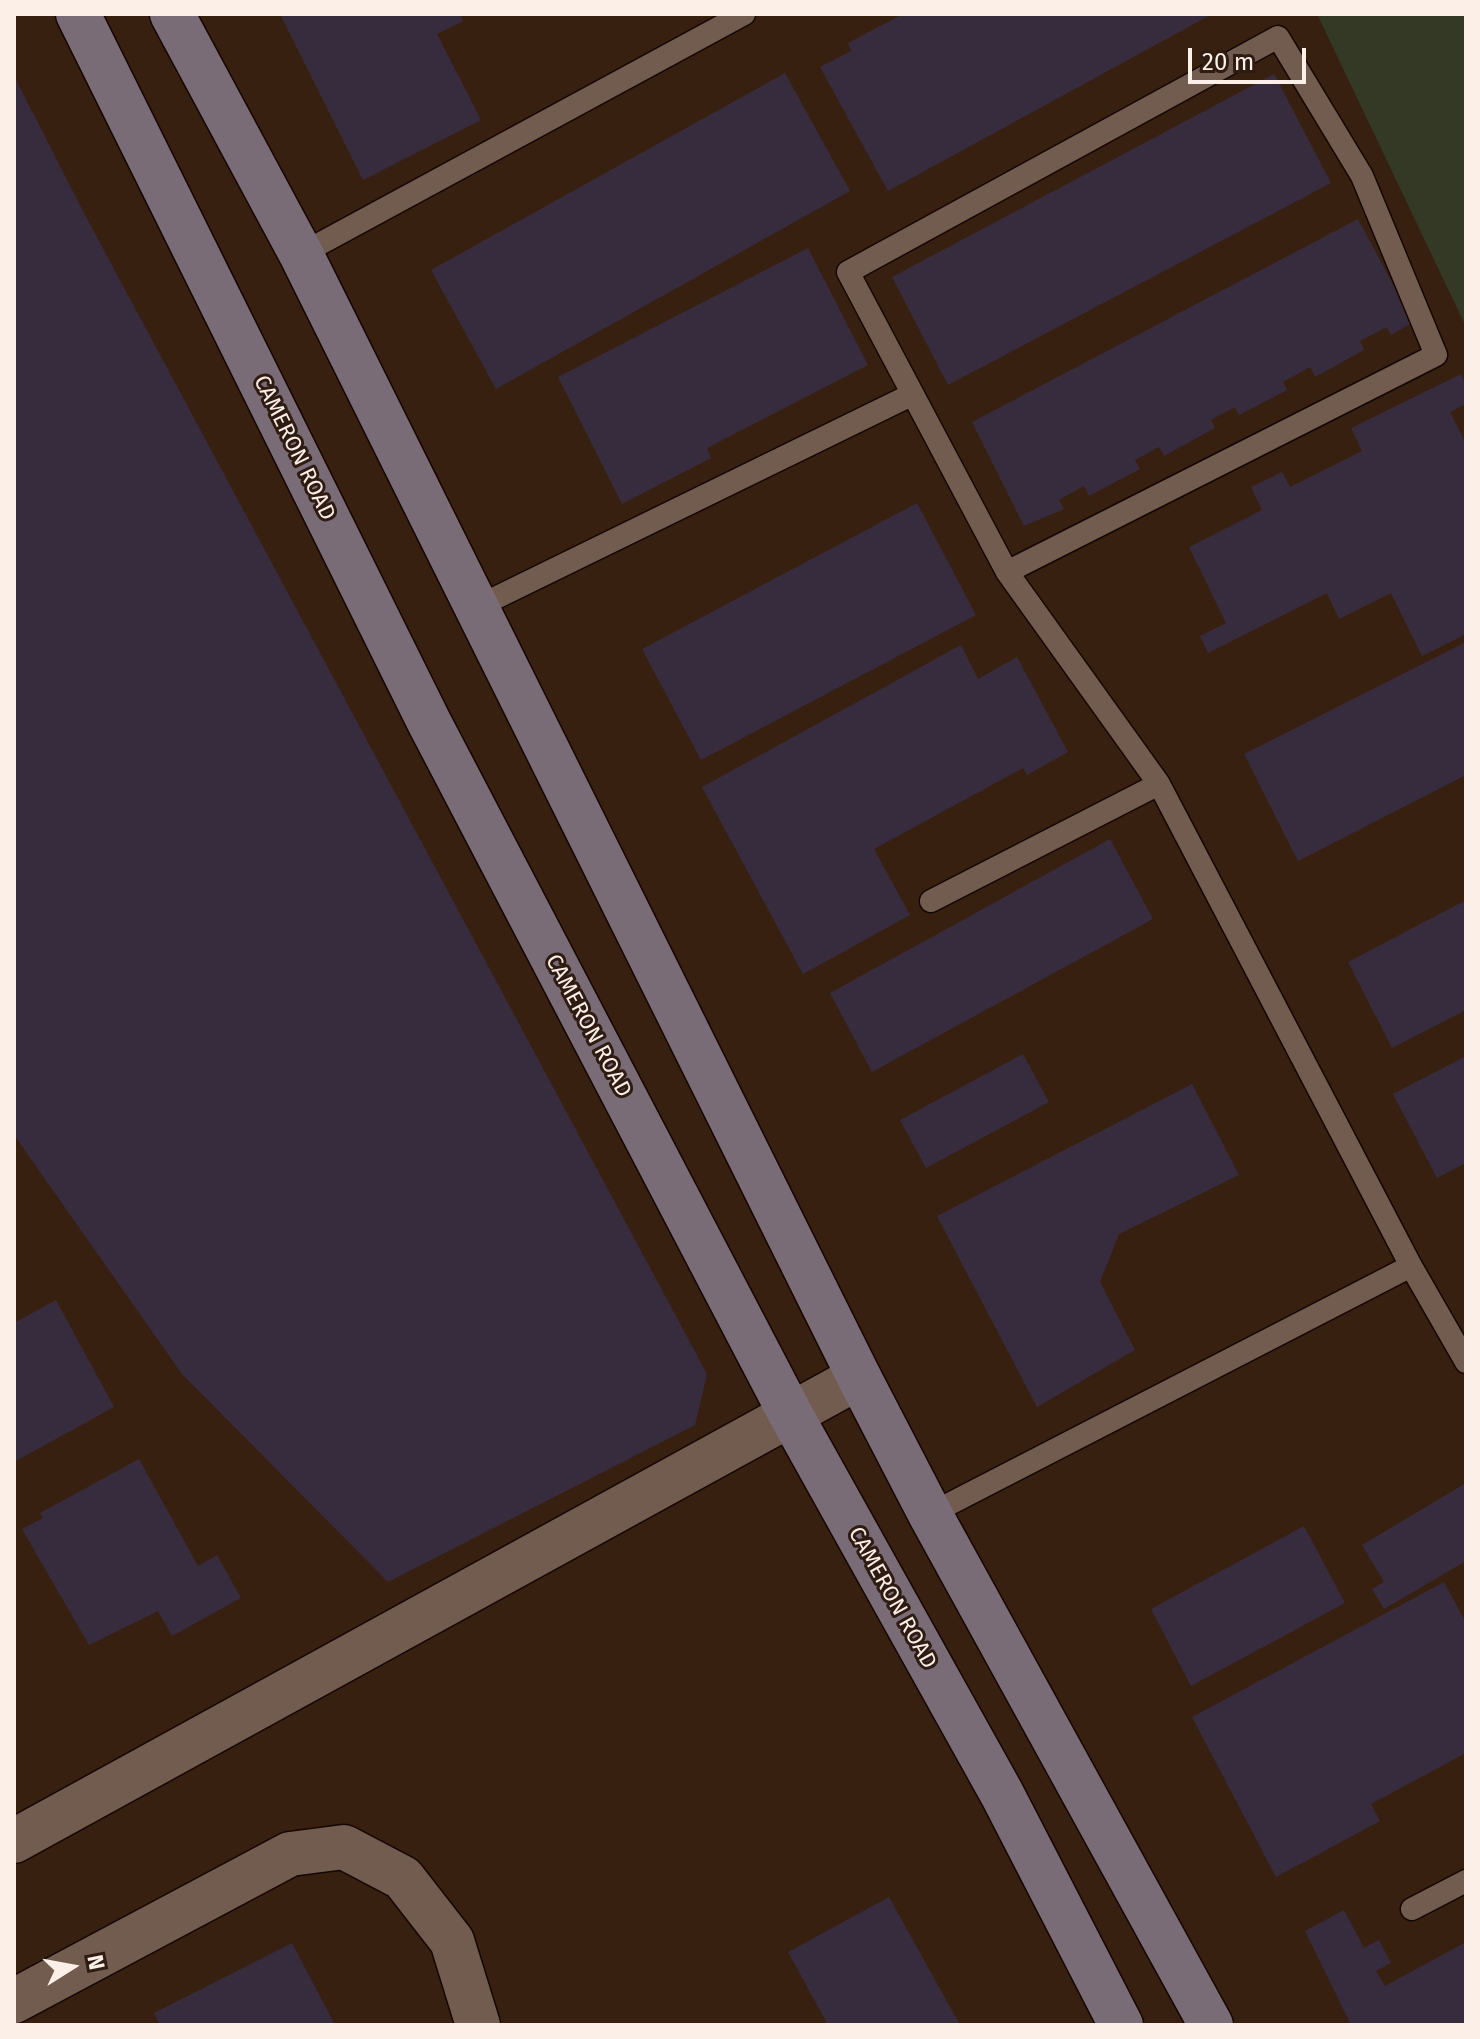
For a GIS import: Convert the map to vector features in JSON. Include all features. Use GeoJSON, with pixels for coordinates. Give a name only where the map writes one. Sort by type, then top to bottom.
{"type":"FeatureCollection","features":[{"type":"Feature","properties":{"kind":"main road","name":"CAMERON ROAD"},"geometry":{"type":"LineString","coordinates":[[78,14],[429,722],[792,1417],[1002,1794],[1121,2025]]}},
{"type":"Feature","properties":{"kind":"main road"},"geometry":{"type":"LineString","coordinates":[[172,14],[301,254],[859,1377],[930,1514],[1211,2025]]}},
{"type":"Feature","properties":{"kind":"street"},"geometry":{"type":"LineString","coordinates":[[14,1841],[792,1417],[859,1377]]}},
{"type":"Feature","properties":{"kind":"street"},"geometry":{"type":"LineString","coordinates":[[14,2001],[290,1854],[344,1847],[403,1878],[452,1941],[478,2025]]}},
{"type":"Feature","properties":{"kind":"lane"},"geometry":{"type":"LineString","coordinates":[[301,254],[744,14]]}},
{"type":"Feature","properties":{"kind":"lane"},"geometry":{"type":"LineString","coordinates":[[1007,572],[1436,355],[1362,176],[1278,37],[848,272],[1007,572],[1159,784],[1411,1266],[1466,1362]]}},
{"type":"Feature","properties":{"kind":"lane"},"geometry":{"type":"LineString","coordinates":[[475,608],[911,395]]}},
{"type":"Feature","properties":{"kind":"lane"},"geometry":{"type":"LineString","coordinates":[[931,901],[1159,784]]}},
{"type":"Feature","properties":{"kind":"lane"},"geometry":{"type":"LineString","coordinates":[[930,1514],[1411,1266]]}},
{"type":"Feature","properties":{"kind":"lane"},"geometry":{"type":"LineString","coordinates":[[1412,1909],[1466,1881]]}},
{"type":"Feature","properties":{"kind":"shaded area"},"geometry":{"type":"Polygon","coordinates":[[[14,14],[1317,14],[1466,327],[1466,2025],[14,2025],[14,14]]]}},
{"type":"Feature","properties":{"kind":"green space"},"geometry":{"type":"Polygon","coordinates":[[[1317,14],[1466,14],[1466,327],[1317,14]]]}},
{"type":"Feature","properties":{"kind":"building"},"geometry":{"type":"Polygon","coordinates":[[[280,14],[460,14],[463,21],[437,34],[481,120],[363,180],[280,14]]]}},
{"type":"Feature","properties":{"kind":"building"},"geometry":{"type":"Polygon","coordinates":[[[903,14],[1212,14],[888,191],[820,67],[851,51],[848,43],[903,14]]]}},
{"type":"Feature","properties":{"kind":"building"},"geometry":{"type":"Polygon","coordinates":[[[785,73],[850,191],[496,389],[431,270],[785,73]]]}},
{"type":"Feature","properties":{"kind":"building"},"geometry":{"type":"Polygon","coordinates":[[[1274,74],[1331,183],[948,385],[892,277],[1274,74]]]}},
{"type":"Feature","properties":{"kind":"building"},"geometry":{"type":"Polygon","coordinates":[[[14,76],[85,215],[707,1374],[695,1425],[388,1582],[182,1374],[14,1135],[14,76]]]}},
{"type":"Feature","properties":{"kind":"building"},"geometry":{"type":"Polygon","coordinates":[[[1358,219],[1413,322],[1391,335],[1387,327],[1360,341],[1364,350],[1315,377],[1310,367],[1283,382],[1287,390],[1239,415],[1235,407],[1211,420],[1215,428],[1164,456],[1159,447],[1135,460],[1140,469],[1089,496],[1084,486],[1059,500],[1064,509],[1024,526],[972,422],[1358,219]]]}},
{"type":"Feature","properties":{"kind":"building"},"geometry":{"type":"Polygon","coordinates":[[[808,248],[868,365],[707,448],[711,458],[622,504],[558,377],[808,248]]]}},
{"type":"Feature","properties":{"kind":"building"},"geometry":{"type":"Polygon","coordinates":[[[1461,374],[1466,385],[1466,404],[1450,412],[1466,444],[1466,634],[1422,656],[1391,593],[1339,619],[1327,593],[1208,653],[1200,636],[1226,623],[1189,547],[1262,510],[1251,487],[1282,472],[1290,487],[1362,451],[1351,428],[1461,374]]]}},
{"type":"Feature","properties":{"kind":"building"},"geometry":{"type":"Polygon","coordinates":[[[917,503],[976,615],[701,760],[642,649],[917,503]]]}},
{"type":"Feature","properties":{"kind":"building"},"geometry":{"type":"Polygon","coordinates":[[[1466,642],[1466,775],[1298,861],[1244,754],[1466,642]]]}},
{"type":"Feature","properties":{"kind":"building"},"geometry":{"type":"Polygon","coordinates":[[[961,645],[978,679],[1017,657],[1068,752],[1027,775],[1023,768],[874,849],[910,915],[803,974],[702,787],[961,645]]]}},
{"type":"Feature","properties":{"kind":"building"},"geometry":{"type":"Polygon","coordinates":[[[1110,839],[1153,919],[872,1072],[830,993],[1110,839]]]}},
{"type":"Feature","properties":{"kind":"building"},"geometry":{"type":"Polygon","coordinates":[[[1466,900],[1466,1010],[1392,1048],[1348,962],[1466,900]]]}},
{"type":"Feature","properties":{"kind":"building"},"geometry":{"type":"Polygon","coordinates":[[[1023,1054],[1049,1102],[926,1168],[900,1120],[1023,1054]]]}},
{"type":"Feature","properties":{"kind":"building"},"geometry":{"type":"Polygon","coordinates":[[[1466,1056],[1466,1163],[1437,1178],[1393,1094],[1466,1056]]]}},
{"type":"Feature","properties":{"kind":"building"},"geometry":{"type":"Polygon","coordinates":[[[1192,1084],[1239,1175],[1119,1234],[1100,1282],[1135,1350],[1037,1407],[937,1216],[1192,1084]]]}},
{"type":"Feature","properties":{"kind":"building"},"geometry":{"type":"Polygon","coordinates":[[[56,1300],[114,1407],[14,1462],[14,1323],[56,1300]]]}},
{"type":"Feature","properties":{"kind":"building"},"geometry":{"type":"Polygon","coordinates":[[[139,1459],[198,1566],[217,1555],[241,1598],[172,1636],[158,1611],[89,1645],[22,1529],[43,1518],[40,1513],[139,1459]]]}},
{"type":"Feature","properties":{"kind":"building"},"geometry":{"type":"Polygon","coordinates":[[[1466,1483],[1466,1561],[1384,1609],[1372,1589],[1384,1582],[1362,1545],[1466,1483]]]}},
{"type":"Feature","properties":{"kind":"building"},"geometry":{"type":"Polygon","coordinates":[[[1304,1526],[1345,1603],[1191,1686],[1151,1609],[1304,1526]]]}},
{"type":"Feature","properties":{"kind":"building"},"geometry":{"type":"Polygon","coordinates":[[[1444,1582],[1466,1623],[1466,1753],[1371,1804],[1380,1821],[1276,1877],[1192,1717],[1444,1582]]]}},
{"type":"Feature","properties":{"kind":"building"},"geometry":{"type":"Polygon","coordinates":[[[889,1897],[960,2025],[828,2025],[788,1952],[889,1897]]]}},
{"type":"Feature","properties":{"kind":"building"},"geometry":{"type":"Polygon","coordinates":[[[1344,1910],[1364,1948],[1379,1940],[1391,1963],[1376,1971],[1385,1986],[1466,1942],[1466,2025],[1351,2025],[1305,1931],[1344,1910]]]}},
{"type":"Feature","properties":{"kind":"building"},"geometry":{"type":"Polygon","coordinates":[[[292,1943],[335,2025],[160,2025],[154,2013],[292,1943]]]}}]}
